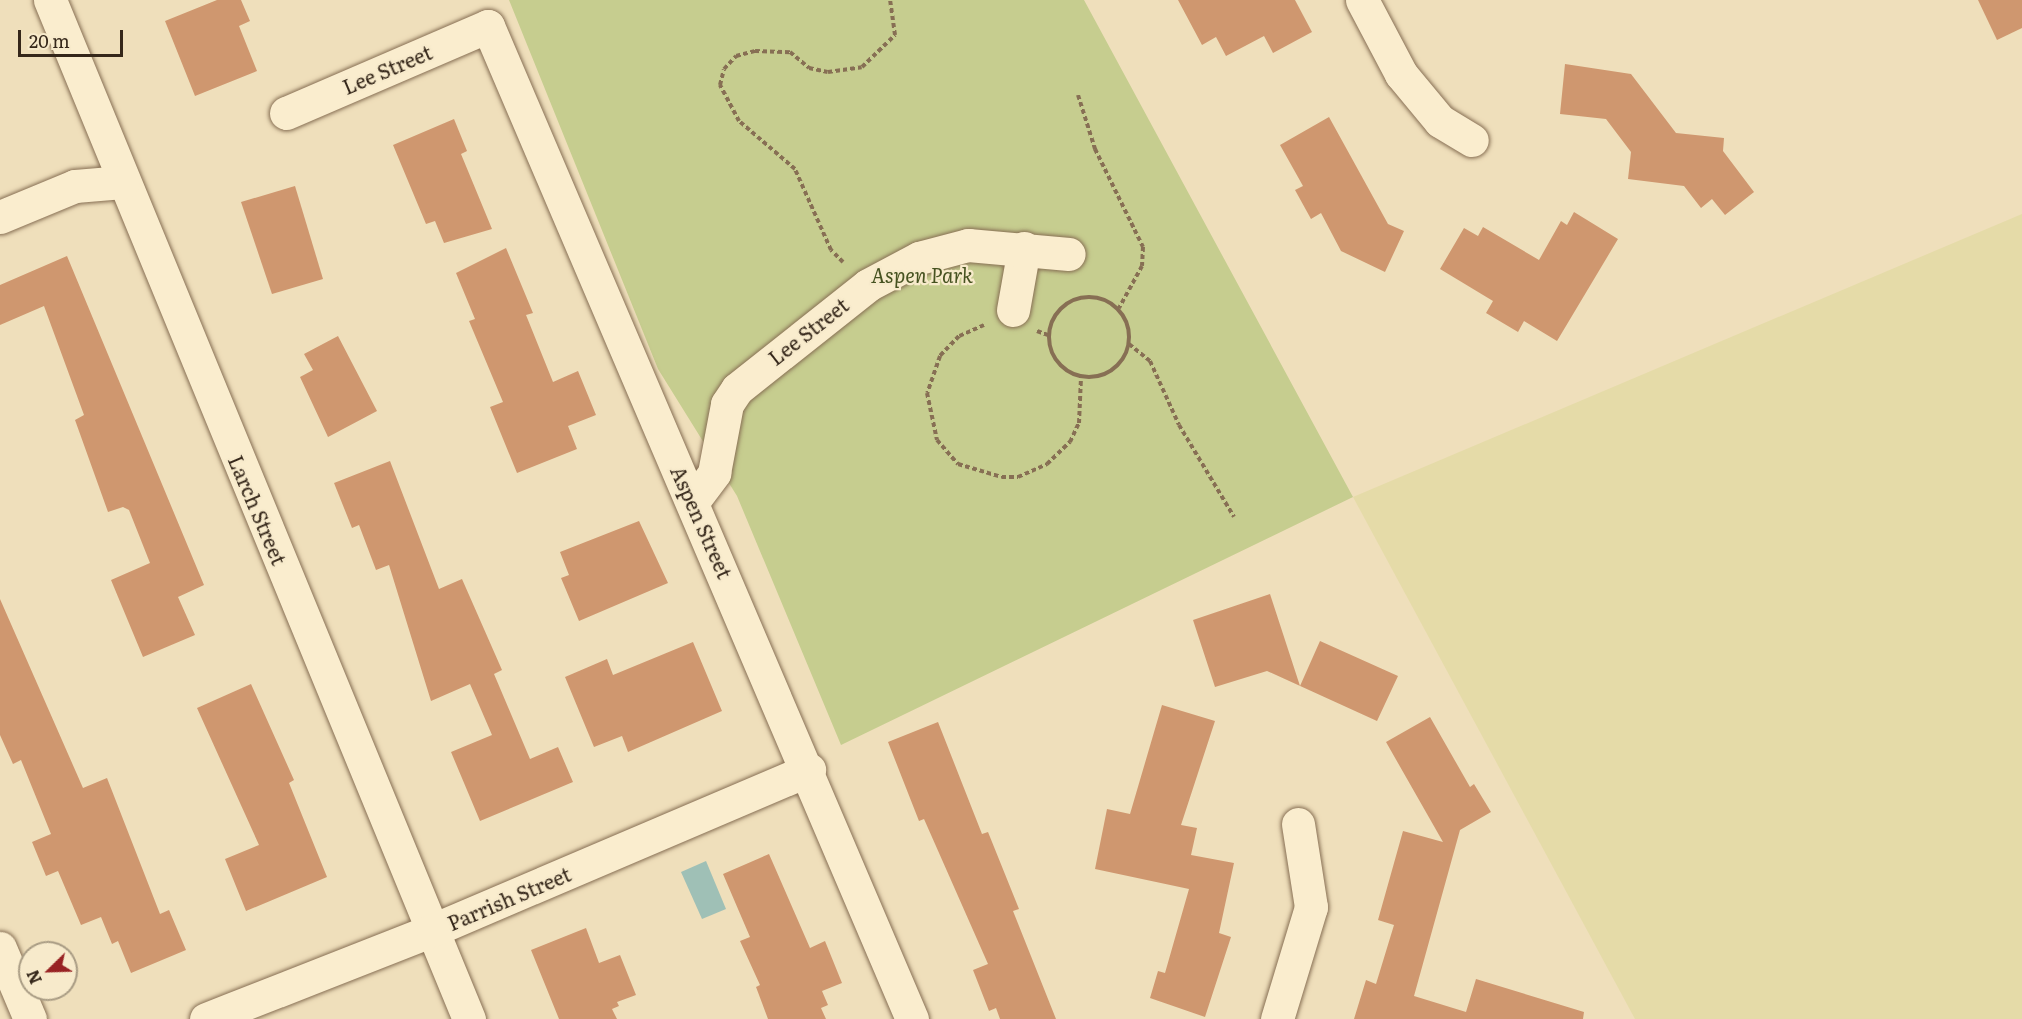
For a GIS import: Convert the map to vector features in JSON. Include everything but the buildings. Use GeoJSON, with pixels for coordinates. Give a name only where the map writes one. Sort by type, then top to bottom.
{"type":"FeatureCollection","features":[{"type":"Feature","properties":{"kind":"street","name":"Larch Street"},"geometry":{"type":"LineString","coordinates":[[50,0],[469,1019]]}},
{"type":"Feature","properties":{"kind":"street"},"geometry":{"type":"LineString","coordinates":[[1362,0],[1401,74],[1440,121],[1472,140]]}},
{"type":"Feature","properties":{"kind":"street","name":"Lee Street"},"geometry":{"type":"LineString","coordinates":[[286,113],[488,26]]}},
{"type":"Feature","properties":{"kind":"street","name":"Aspen Street"},"geometry":{"type":"LineString","coordinates":[[488,26],[694,500],[912,1019]]}},
{"type":"Feature","properties":{"kind":"street"},"geometry":{"type":"LineString","coordinates":[[0,217],[75,186],[123,182]]}},
{"type":"Feature","properties":{"kind":"street"},"geometry":{"type":"LineString","coordinates":[[1010,321],[1024,248]]}},
{"type":"Feature","properties":{"kind":"street","name":"Lee Street"},"geometry":{"type":"LineString","coordinates":[[694,500],[714,473],[727,404],[737,389],[868,285],[944,249],[1024,248],[1070,254]]}},
{"type":"Feature","properties":{"kind":"street","name":"Parrish Street"},"geometry":{"type":"LineString","coordinates":[[206,1019],[433,930],[809,770]]}},
{"type":"Feature","properties":{"kind":"street"},"geometry":{"type":"LineString","coordinates":[[1277,1019],[1311,908],[1298,824]]}},
{"type":"Feature","properties":{"kind":"street"},"geometry":{"type":"LineString","coordinates":[[0,948],[30,1019]]}},
{"type":"Feature","properties":{"kind":"path"},"geometry":{"type":"LineString","coordinates":[[868,285],[831,250],[795,169],[739,121],[720,85],[724,69],[736,56],[755,51],[790,52],[809,68],[828,72],[862,68],[895,35],[890,0]]}},
{"type":"Feature","properties":{"kind":"path"},"geometry":{"type":"LineString","coordinates":[[1078,95],[1095,149],[1143,247],[1142,266],[1119,309]]}},
{"type":"Feature","properties":{"kind":"path"},"geometry":{"type":"LineString","coordinates":[[1098,297],[1119,309],[1130,332],[1129,344],[1110,370],[1081,377],[1058,363],[1048,335],[1055,318],[1078,299],[1098,297]]}},
{"type":"Feature","properties":{"kind":"path"},"geometry":{"type":"LineString","coordinates":[[1048,335],[1010,321],[949,345],[940,356],[927,393],[937,440],[958,464],[1002,477],[1018,477],[1047,464],[1070,442],[1079,423],[1081,377]]}},
{"type":"Feature","properties":{"kind":"path"},"geometry":{"type":"LineString","coordinates":[[1129,344],[1150,361],[1179,425],[1234,517]]}},
{"type":"Feature","properties":{"kind":"shaded area"},"geometry":{"type":"Polygon","coordinates":[[[2022,214],[2022,1019],[1635,1019],[1353,497],[2022,214]]]}},
{"type":"Feature","properties":{"kind":"green space","name":"Aspen Park"},"geometry":{"type":"Polygon","coordinates":[[[509,0],[1084,0],[1353,497],[841,745],[737,496],[658,369],[509,0]]]}},
{"type":"Feature","properties":{"kind":"water"},"geometry":{"type":"Polygon","coordinates":[[[706,861],[726,909],[702,919],[681,872],[706,861]]]}}]}
